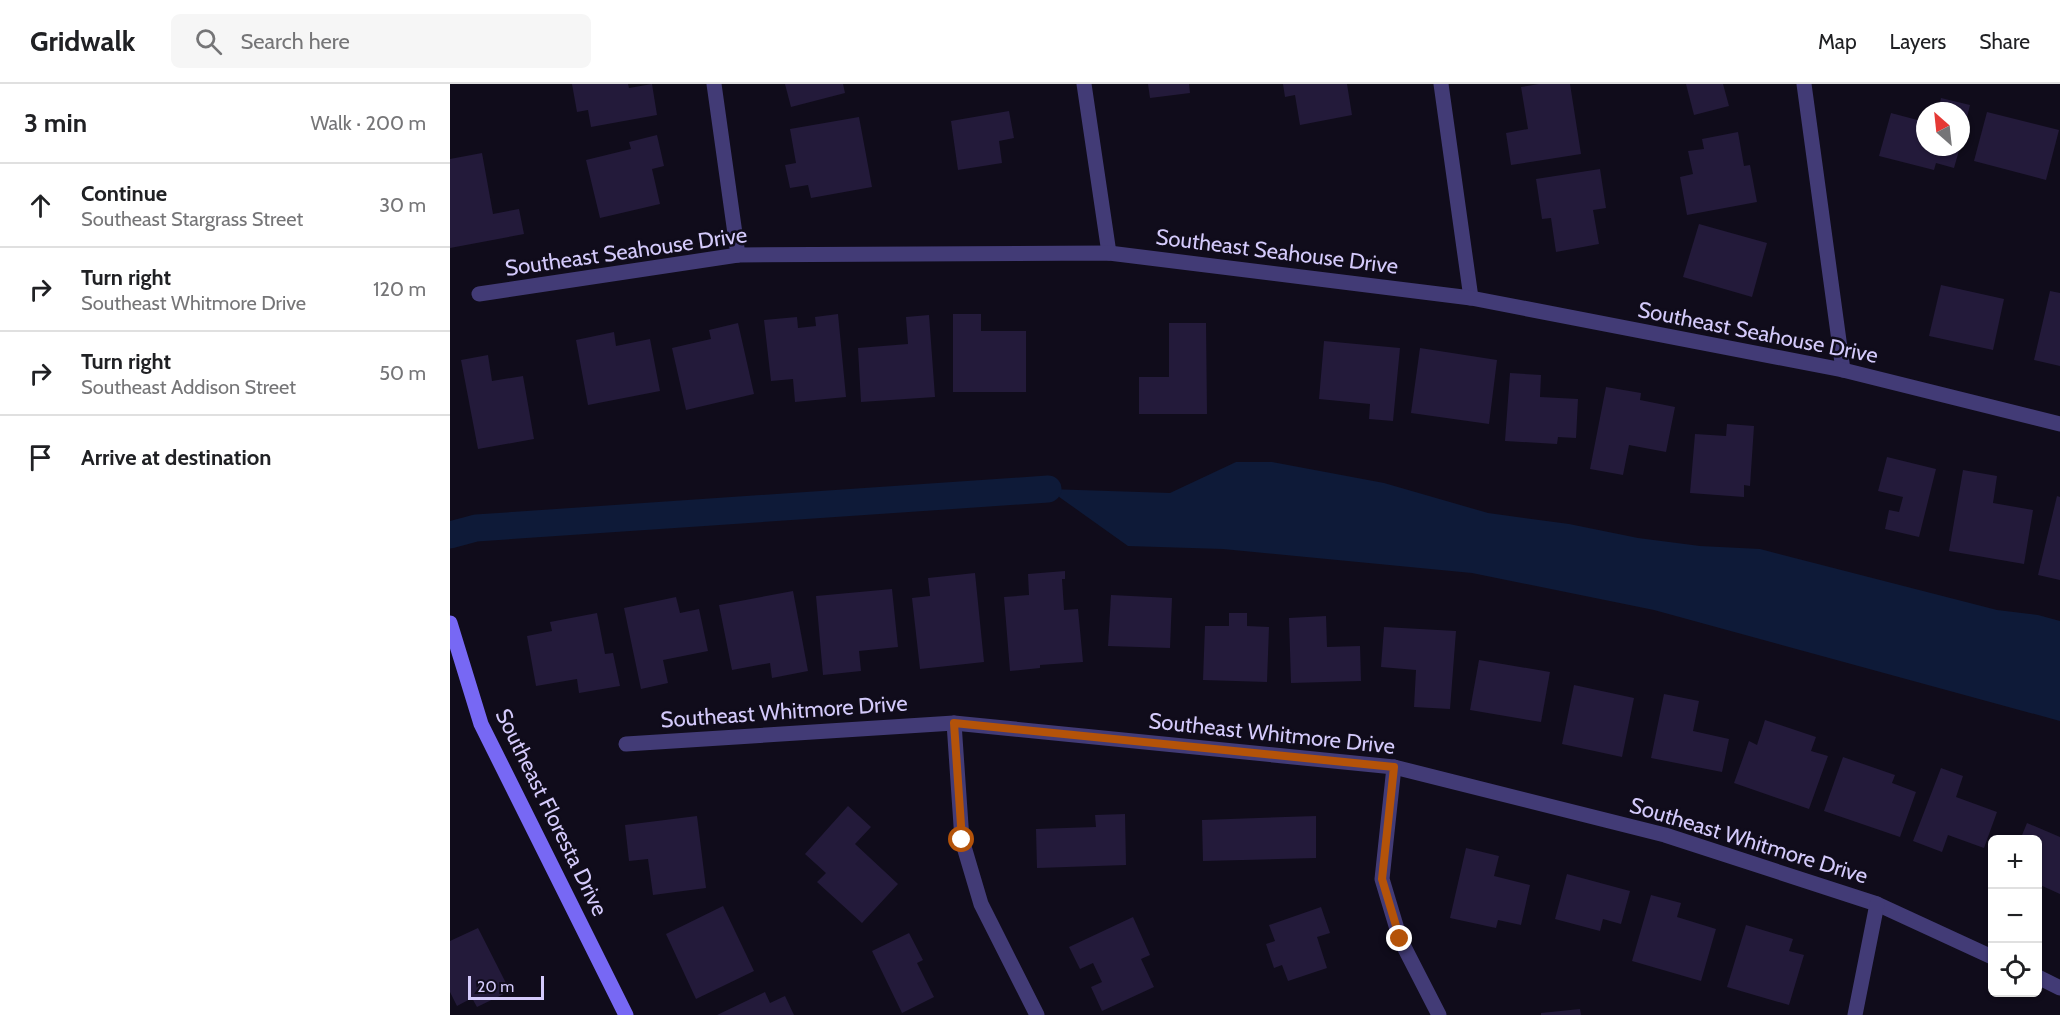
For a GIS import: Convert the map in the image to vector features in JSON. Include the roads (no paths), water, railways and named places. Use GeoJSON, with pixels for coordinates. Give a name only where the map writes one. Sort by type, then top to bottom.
{"type":"FeatureCollection","features":[{"type":"Feature","properties":{"kind":"street"},"geometry":{"type":"LineString","coordinates":[[714,84],[738,255]]}},
{"type":"Feature","properties":{"kind":"street"},"geometry":{"type":"LineString","coordinates":[[1084,84],[1109,253]]}},
{"type":"Feature","properties":{"kind":"street"},"geometry":{"type":"LineString","coordinates":[[1441,84],[1471,298]]}},
{"type":"Feature","properties":{"kind":"street"},"geometry":{"type":"LineString","coordinates":[[1804,84],[1843,370]]}},
{"type":"Feature","properties":{"kind":"street","name":"Southeast Seahouse Drive"},"geometry":{"type":"LineString","coordinates":[[478,294],[738,255],[1109,253],[1471,298],[1843,370],[2060,424]]}},
{"type":"Feature","properties":{"kind":"street","name":"Southeast Floresta Drive"},"geometry":{"type":"LineString","coordinates":[[450,623],[481,724],[626,1015]]}},
{"type":"Feature","properties":{"kind":"street"},"geometry":{"type":"LineString","coordinates":[[954,723],[962,840],[981,904],[1037,1015]]}},
{"type":"Feature","properties":{"kind":"street","name":"Southeast Whitmore Drive"},"geometry":{"type":"LineString","coordinates":[[626,744],[954,723],[1394,767],[1665,835],[1876,904],[1988,955]]}},
{"type":"Feature","properties":{"kind":"street"},"geometry":{"type":"LineString","coordinates":[[1394,767],[1382,879],[1400,939],[1439,1015]]}},
{"type":"Feature","properties":{"kind":"street"},"geometry":{"type":"LineString","coordinates":[[1855,1015],[1876,904]]}},
{"type":"Feature","properties":{"kind":"street"},"geometry":{"type":"LineString","coordinates":[[2042,980],[2060,988]]}},
{"type":"Feature","properties":{"kind":"water"},"geometry":{"type":"Polygon","coordinates":[[[1236,462],[1272,462],[1384,483],[1488,513],[1569,524],[1638,538],[1700,546],[1760,549],[1997,610],[2038,615],[2060,621],[2060,721],[1654,610],[1472,573],[1223,549],[1128,546],[1048,489],[1170,493],[1236,462]]]}},
{"type":"Feature","properties":{"kind":"waterway"},"geometry":{"type":"LineString","coordinates":[[450,535],[476,528],[1048,489]]}}]}
